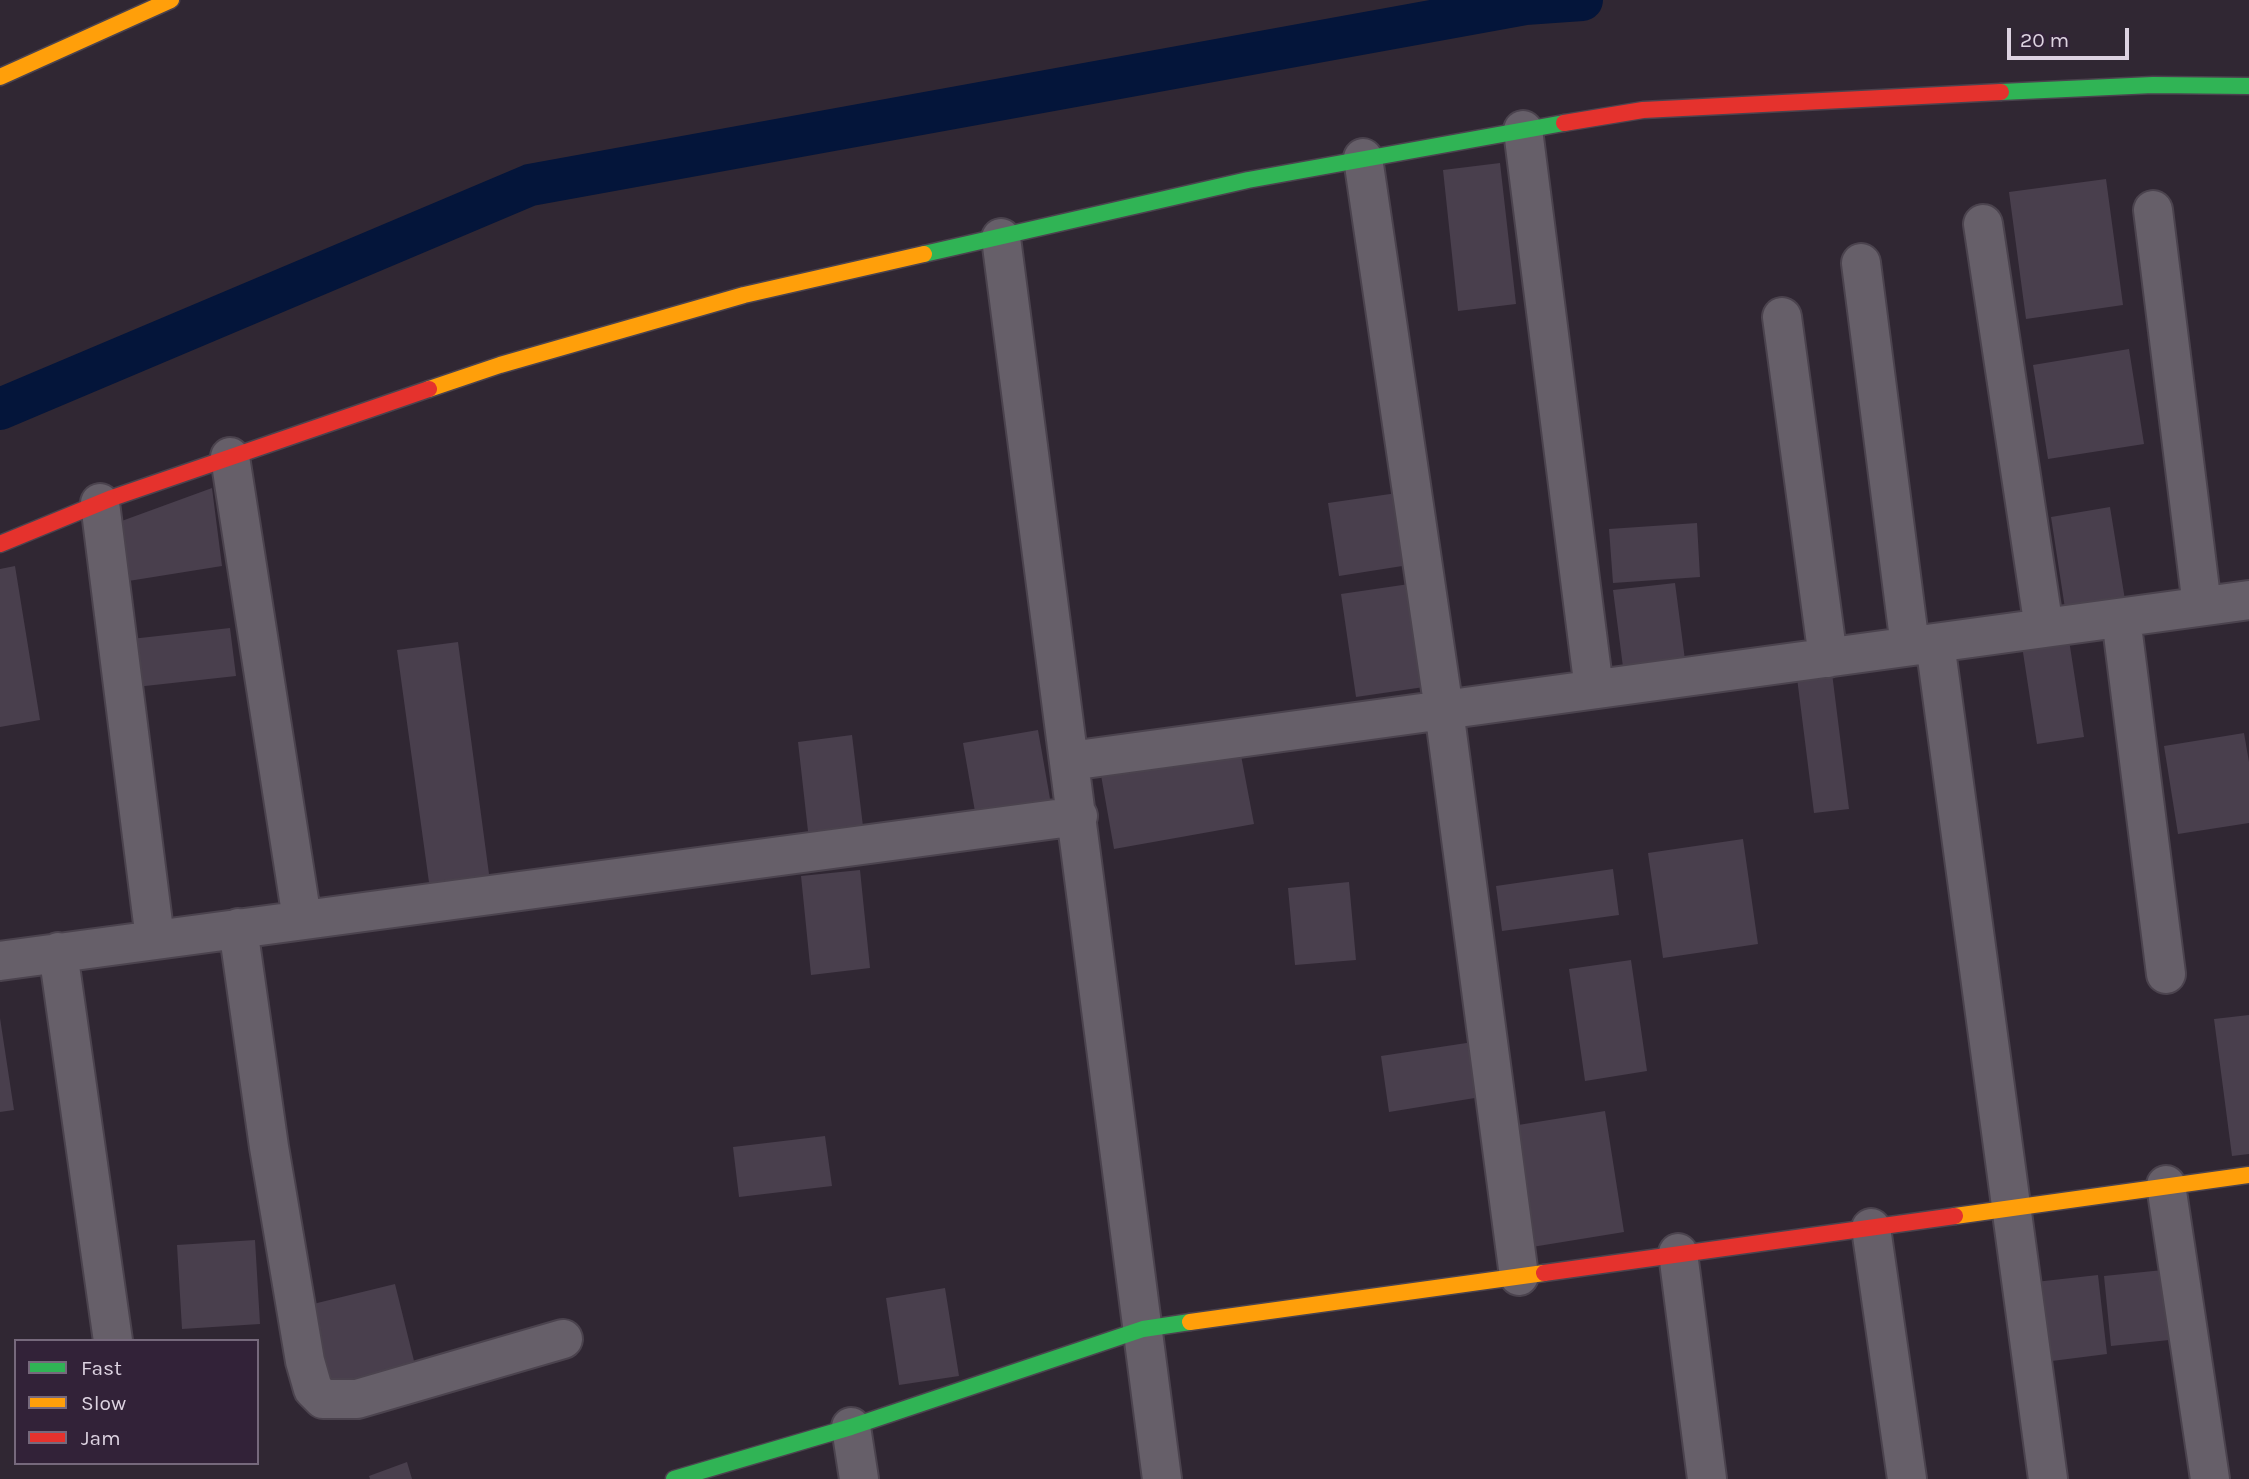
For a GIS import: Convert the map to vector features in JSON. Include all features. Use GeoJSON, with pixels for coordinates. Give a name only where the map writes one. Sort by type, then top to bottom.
{"type":"FeatureCollection","features":[{"type":"Feature","properties":{"kind":"street"},"geometry":{"type":"LineString","coordinates":[[0,76],[171,0]]}},
{"type":"Feature","properties":{"kind":"street"},"geometry":{"type":"LineString","coordinates":[[0,544],[100,503],[500,365],[744,295],[1248,180],[1643,110],[2153,85],[2249,86]]}},
{"type":"Feature","properties":{"kind":"street"},"geometry":{"type":"LineString","coordinates":[[1523,130],[1594,690]]}},
{"type":"Feature","properties":{"kind":"street"},"geometry":{"type":"LineString","coordinates":[[1363,158],[1444,710],[1518,1276]]}},
{"type":"Feature","properties":{"kind":"street"},"geometry":{"type":"LineString","coordinates":[[2153,210],[2202,607]]}},
{"type":"Feature","properties":{"kind":"street"},"geometry":{"type":"LineString","coordinates":[[1983,224],[2044,628]]}},
{"type":"Feature","properties":{"kind":"street"},"geometry":{"type":"LineString","coordinates":[[1001,238],[1162,1479]]}},
{"type":"Feature","properties":{"kind":"street"},"geometry":{"type":"LineString","coordinates":[[1861,263],[2010,1208],[2048,1479]]}},
{"type":"Feature","properties":{"kind":"street"},"geometry":{"type":"LineString","coordinates":[[1782,317],[1828,658]]}},
{"type":"Feature","properties":{"kind":"street"},"geometry":{"type":"LineString","coordinates":[[230,457],[302,919]]}},
{"type":"Feature","properties":{"kind":"street"},"geometry":{"type":"LineString","coordinates":[[100,503],[155,939]]}},
{"type":"Feature","properties":{"kind":"street"},"geometry":{"type":"LineString","coordinates":[[1070,761],[2249,600]]}},
{"type":"Feature","properties":{"kind":"street"},"geometry":{"type":"LineString","coordinates":[[2121,618],[2166,974]]}},
{"type":"Feature","properties":{"kind":"street"},"geometry":{"type":"LineString","coordinates":[[0,961],[1078,816]]}},
{"type":"Feature","properties":{"kind":"street"},"geometry":{"type":"LineString","coordinates":[[238,928],[271,1161],[305,1361],[313,1389],[323,1399],[358,1399],[564,1339]]}},
{"type":"Feature","properties":{"kind":"street"},"geometry":{"type":"LineString","coordinates":[[58,952],[113,1339]]}},
{"type":"Feature","properties":{"kind":"street"},"geometry":{"type":"LineString","coordinates":[[674,1479],[851,1427],[1143,1329],[2249,1175]]}},
{"type":"Feature","properties":{"kind":"street"},"geometry":{"type":"LineString","coordinates":[[2166,1185],[2210,1479]]}},
{"type":"Feature","properties":{"kind":"street"},"geometry":{"type":"LineString","coordinates":[[1871,1228],[1907,1479]]}},
{"type":"Feature","properties":{"kind":"street"},"geometry":{"type":"LineString","coordinates":[[1678,1253],[1707,1479]]}},
{"type":"Feature","properties":{"kind":"street"},"geometry":{"type":"LineString","coordinates":[[851,1427],[859,1479]]}},
{"type":"Feature","properties":{"kind":"building"},"geometry":{"type":"Polygon","coordinates":[[[1500,163],[1516,304],[1458,311],[1443,170],[1500,163]]]}},
{"type":"Feature","properties":{"kind":"building"},"geometry":{"type":"Polygon","coordinates":[[[2106,179],[2123,305],[2026,319],[2009,192],[2106,179]]]}},
{"type":"Feature","properties":{"kind":"building"},"geometry":{"type":"Polygon","coordinates":[[[2129,349],[2144,444],[2048,459],[2033,365],[2129,349]]]}},
{"type":"Feature","properties":{"kind":"building"},"geometry":{"type":"Polygon","coordinates":[[[212,488],[222,566],[116,583],[108,526],[212,488]]]}},
{"type":"Feature","properties":{"kind":"building"},"geometry":{"type":"Polygon","coordinates":[[[1404,492],[1415,564],[1339,576],[1328,503],[1404,492]]]}},
{"type":"Feature","properties":{"kind":"building"},"geometry":{"type":"Polygon","coordinates":[[[2110,507],[2126,606],[2066,615],[2051,517],[2110,507]]]}},
{"type":"Feature","properties":{"kind":"building"},"geometry":{"type":"Polygon","coordinates":[[[1697,523],[1700,577],[1613,583],[1609,529],[1697,523]]]}},
{"type":"Feature","properties":{"kind":"building"},"geometry":{"type":"Polygon","coordinates":[[[15,566],[40,720],[0,727],[0,569],[15,566]]]}},
{"type":"Feature","properties":{"kind":"building"},"geometry":{"type":"Polygon","coordinates":[[[1416,583],[1431,686],[1356,697],[1341,594],[1416,583]]]}},
{"type":"Feature","properties":{"kind":"building"},"geometry":{"type":"Polygon","coordinates":[[[1675,583],[1685,660],[1623,667],[1613,590],[1675,583]]]}},
{"type":"Feature","properties":{"kind":"building"},"geometry":{"type":"Polygon","coordinates":[[[230,628],[236,676],[136,687],[131,639],[230,628]]]}},
{"type":"Feature","properties":{"kind":"building"},"geometry":{"type":"Polygon","coordinates":[[[2069,640],[2084,737],[2037,744],[2022,646],[2069,640]]]}},
{"type":"Feature","properties":{"kind":"building"},"geometry":{"type":"Polygon","coordinates":[[[458,642],[491,889],[431,897],[397,650],[458,642]]]}},
{"type":"Feature","properties":{"kind":"building"},"geometry":{"type":"Polygon","coordinates":[[[1831,665],[1849,809],[1814,813],[1796,670],[1831,665]]]}},
{"type":"Feature","properties":{"kind":"building"},"geometry":{"type":"Polygon","coordinates":[[[1038,730],[1052,810],[977,823],[963,743],[1038,730]]]}},
{"type":"Feature","properties":{"kind":"building"},"geometry":{"type":"Polygon","coordinates":[[[2244,733],[2249,762],[2249,823],[2178,834],[2164,746],[2244,733]]]}},
{"type":"Feature","properties":{"kind":"building"},"geometry":{"type":"Polygon","coordinates":[[[852,735],[865,843],[810,849],[798,742],[852,735]]]}},
{"type":"Feature","properties":{"kind":"building"},"geometry":{"type":"Polygon","coordinates":[[[1240,750],[1254,824],[1114,849],[1101,775],[1240,750]]]}},
{"type":"Feature","properties":{"kind":"building"},"geometry":{"type":"Polygon","coordinates":[[[1743,839],[1758,944],[1663,958],[1648,853],[1743,839]]]}},
{"type":"Feature","properties":{"kind":"building"},"geometry":{"type":"Polygon","coordinates":[[[1613,869],[1619,915],[1502,931],[1496,886],[1613,869]]]}},
{"type":"Feature","properties":{"kind":"building"},"geometry":{"type":"Polygon","coordinates":[[[860,870],[870,968],[811,975],[801,876],[860,870]]]}},
{"type":"Feature","properties":{"kind":"building"},"geometry":{"type":"Polygon","coordinates":[[[1349,882],[1356,960],[1295,965],[1288,888],[1349,882]]]}},
{"type":"Feature","properties":{"kind":"building"},"geometry":{"type":"Polygon","coordinates":[[[1631,960],[1647,1071],[1585,1081],[1569,969],[1631,960]]]}},
{"type":"Feature","properties":{"kind":"building"},"geometry":{"type":"Polygon","coordinates":[[[2249,1015],[2249,1154],[2232,1156],[2214,1019],[2249,1015]]]}},
{"type":"Feature","properties":{"kind":"building"},"geometry":{"type":"Polygon","coordinates":[[[0,1018],[14,1110],[0,1112],[0,1018]]]}},
{"type":"Feature","properties":{"kind":"building"},"geometry":{"type":"Polygon","coordinates":[[[1473,1042],[1481,1097],[1389,1112],[1381,1056],[1473,1042]]]}},
{"type":"Feature","properties":{"kind":"building"},"geometry":{"type":"Polygon","coordinates":[[[1605,1111],[1624,1232],[1532,1247],[1512,1126],[1605,1111]]]}},
{"type":"Feature","properties":{"kind":"building"},"geometry":{"type":"Polygon","coordinates":[[[825,1136],[832,1186],[739,1197],[733,1147],[825,1136]]]}},
{"type":"Feature","properties":{"kind":"building"},"geometry":{"type":"Polygon","coordinates":[[[255,1240],[260,1324],[182,1329],[177,1245],[255,1240]]]}},
{"type":"Feature","properties":{"kind":"building"},"geometry":{"type":"Polygon","coordinates":[[[2173,1269],[2179,1339],[2111,1346],[2104,1276],[2173,1269]]]}},
{"type":"Feature","properties":{"kind":"building"},"geometry":{"type":"Polygon","coordinates":[[[2098,1275],[2107,1354],[2044,1362],[2035,1282],[2098,1275]]]}},
{"type":"Feature","properties":{"kind":"building"},"geometry":{"type":"Polygon","coordinates":[[[395,1284],[416,1369],[330,1391],[309,1305],[395,1284]]]}},
{"type":"Feature","properties":{"kind":"building"},"geometry":{"type":"Polygon","coordinates":[[[945,1288],[959,1376],[899,1385],[886,1298],[945,1288]]]}},
{"type":"Feature","properties":{"kind":"building"},"geometry":{"type":"Polygon","coordinates":[[[407,1462],[412,1479],[370,1479],[369,1476],[407,1462]]]}},
{"type":"Feature","properties":{"kind":"waterway"},"geometry":{"type":"LineString","coordinates":[[0,409],[530,185],[1525,4],[1582,0]]}},
{"type":"Feature","properties":{"kind":"traffic: fast"},"geometry":{"type":"LineString","coordinates":[[2001,92],[2153,85],[2249,86]]}},
{"type":"Feature","properties":{"kind":"traffic: fast"},"geometry":{"type":"LineString","coordinates":[[924,254],[1248,180],[1564,123]]}},
{"type":"Feature","properties":{"kind":"traffic: fast"},"geometry":{"type":"LineString","coordinates":[[674,1479],[851,1427],[1143,1329],[1190,1322]]}},
{"type":"Feature","properties":{"kind":"traffic: slow"},"geometry":{"type":"LineString","coordinates":[[0,77],[171,0]]}},
{"type":"Feature","properties":{"kind":"traffic: slow"},"geometry":{"type":"LineString","coordinates":[[429,389],[500,365],[744,295],[924,254]]}},
{"type":"Feature","properties":{"kind":"traffic: slow"},"geometry":{"type":"LineString","coordinates":[[1955,1216],[2249,1175]]}},
{"type":"Feature","properties":{"kind":"traffic: slow"},"geometry":{"type":"LineString","coordinates":[[1190,1322],[1544,1273]]}},
{"type":"Feature","properties":{"kind":"traffic: jam"},"geometry":{"type":"LineString","coordinates":[[1564,123],[1643,110],[2001,92]]}},
{"type":"Feature","properties":{"kind":"traffic: jam"},"geometry":{"type":"LineString","coordinates":[[0,544],[112,498],[429,389]]}},
{"type":"Feature","properties":{"kind":"traffic: jam"},"geometry":{"type":"LineString","coordinates":[[1544,1273],[1955,1216]]}}]}
